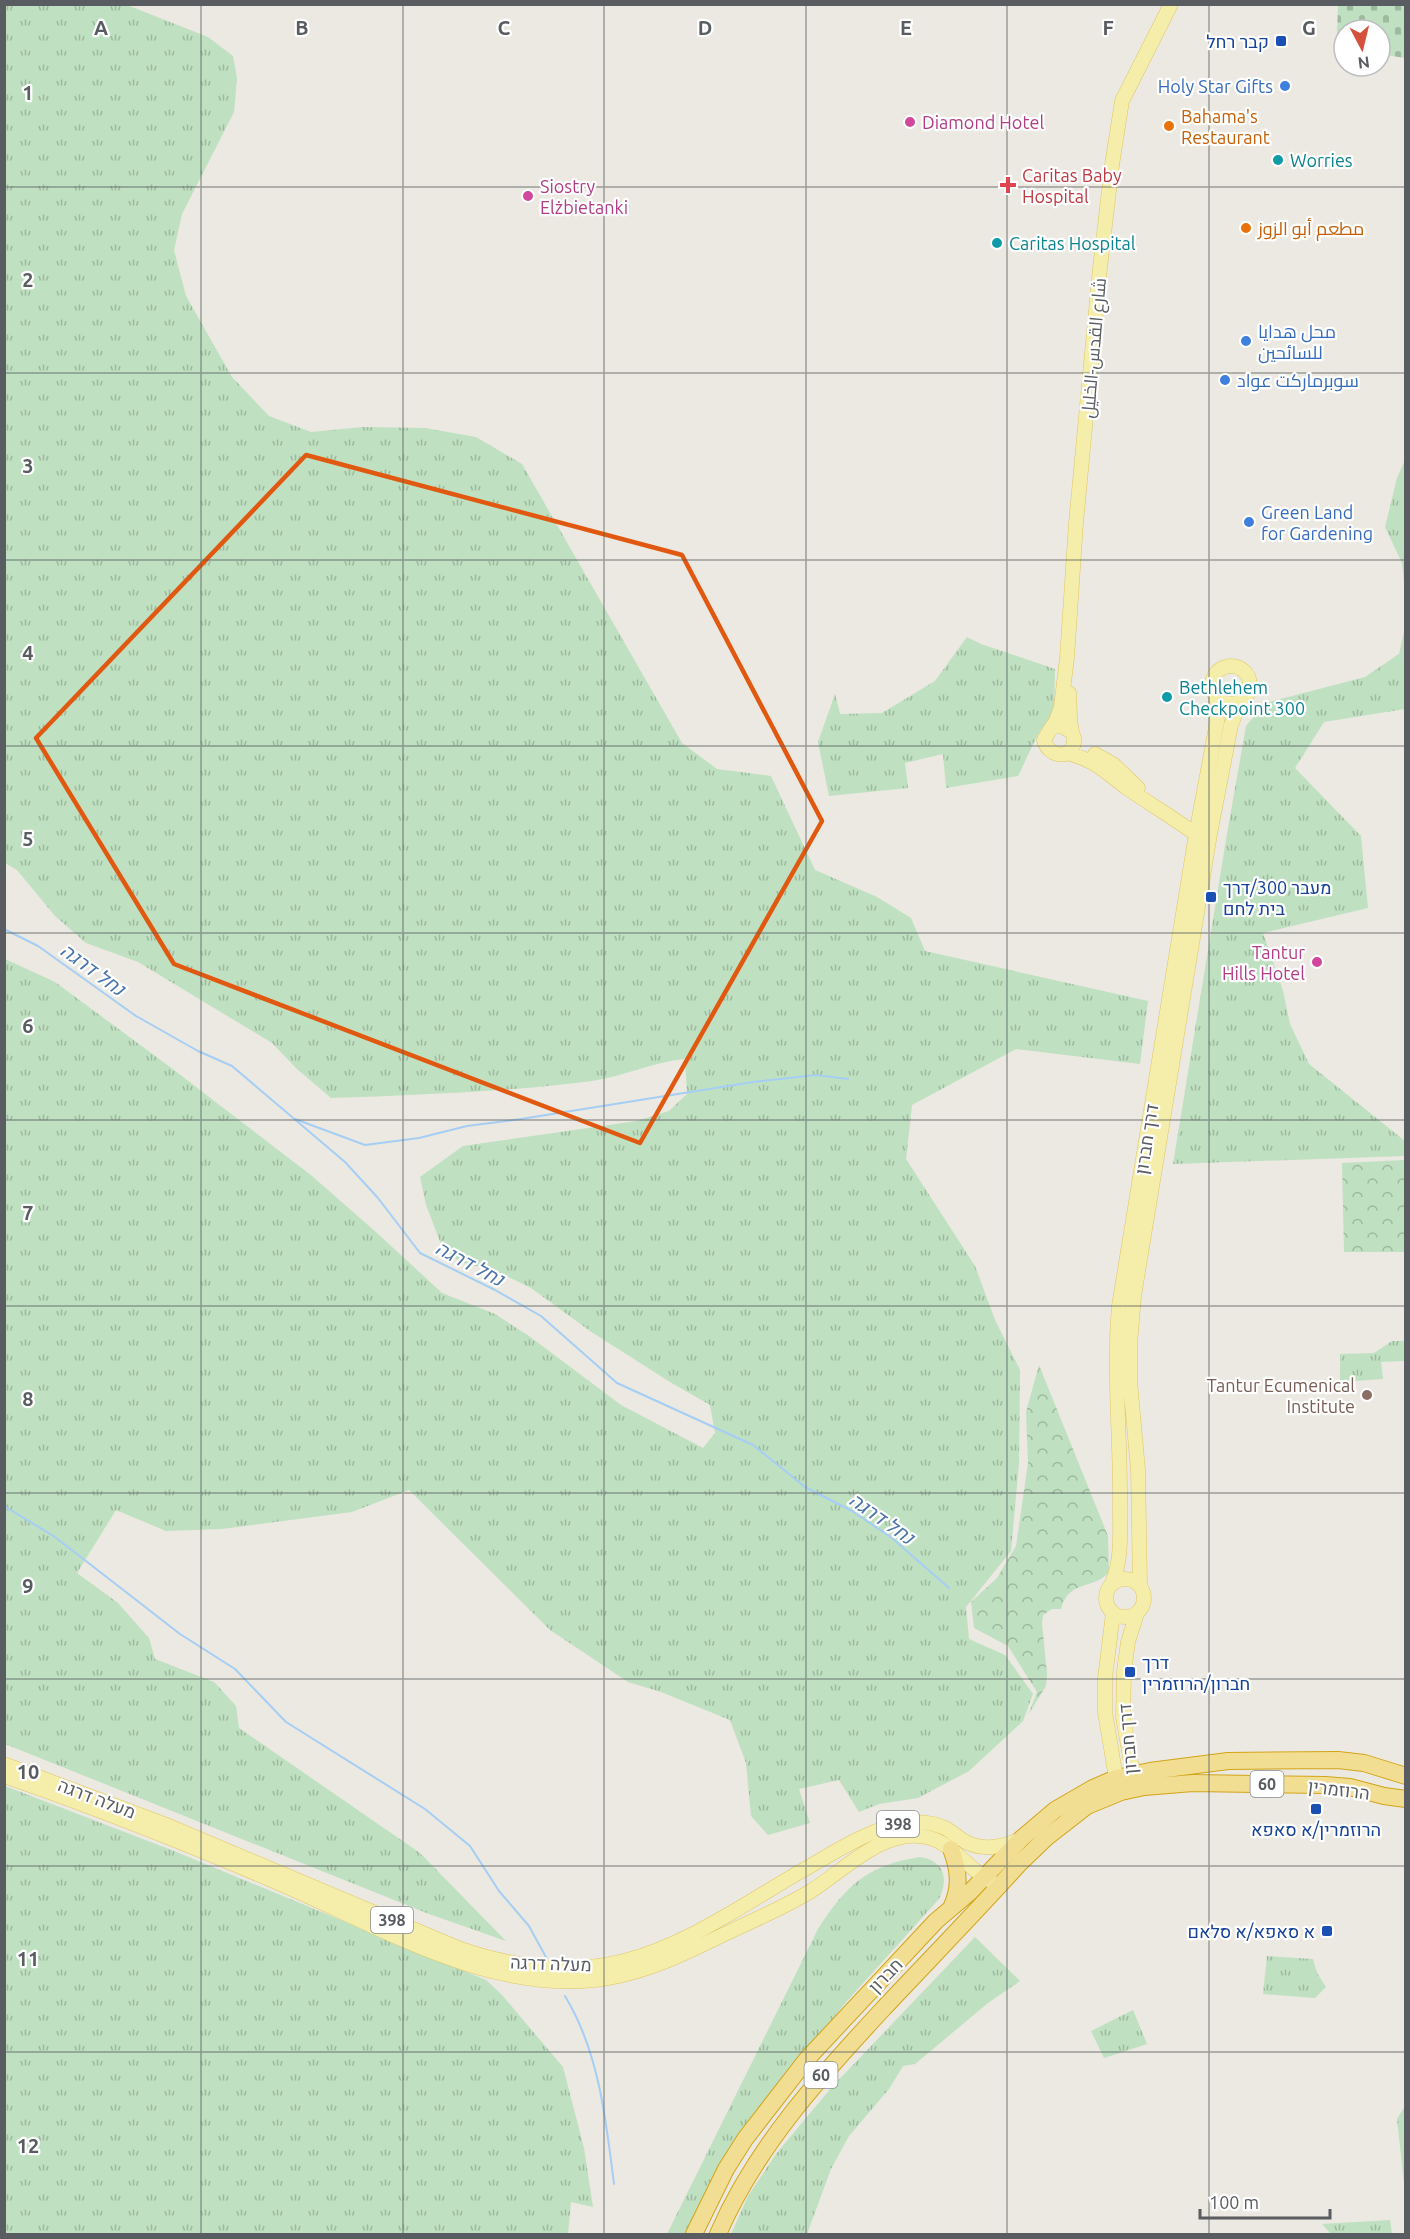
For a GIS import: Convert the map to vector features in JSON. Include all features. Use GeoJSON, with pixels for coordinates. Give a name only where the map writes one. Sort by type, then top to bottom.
{"type":"FeatureCollection","features":[{"type":"Feature","properties":{"kind":"highway","name":"הרוזמרין"},"geometry":{"type":"LineString","coordinates":[[1126,1781],[1228,1761],[1322,1759],[1364,1763],[1406,1776]]}},
{"type":"Feature","properties":{"kind":"highway","name":"הרוזמרין"},"geometry":{"type":"LineString","coordinates":[[1126,1781],[1151,1786],[1193,1783],[1350,1787],[1406,1799]]}},
{"type":"Feature","properties":{"kind":"highway","name":"חברון"},"geometry":{"type":"LineString","coordinates":[[694,2235],[726,2169],[781,2091],[847,2015],[1022,1838],[1055,1810],[1077,1796],[1126,1781]]}},
{"type":"Feature","properties":{"kind":"highway","name":"חברון"},"geometry":{"type":"LineString","coordinates":[[718,2235],[755,2164],[806,2093],[1034,1849],[1066,1821],[1126,1781]]}},
{"type":"Feature","properties":{"kind":"highway"},"geometry":{"type":"LineString","coordinates":[[951,1849],[957,1867],[958,1881],[951,1908]]}},
{"type":"Feature","properties":{"kind":"main road","name":"شارع القدس-الخليل"},"geometry":{"type":"LineString","coordinates":[[1067,658],[1076,523],[1100,267],[1122,101],[1171,4]]}},
{"type":"Feature","properties":{"kind":"main road"},"geometry":{"type":"LineString","coordinates":[[1067,658],[1060,713],[1045,736],[1045,745],[1052,753],[1066,753],[1087,758],[1151,804],[1201,831]]}},
{"type":"Feature","properties":{"kind":"main road"},"geometry":{"type":"LineString","coordinates":[[1066,753],[1073,746],[1067,658]]}},
{"type":"Feature","properties":{"kind":"main road"},"geometry":{"type":"LineString","coordinates":[[1234,666],[1245,672],[1250,683],[1248,694],[1240,703],[1229,705],[1216,698],[1211,688],[1214,676],[1222,668],[1234,666]]}},
{"type":"Feature","properties":{"kind":"main road","name":"דרך חברון"},"geometry":{"type":"LineString","coordinates":[[1140,1585],[1138,1470],[1130,1381],[1134,1296],[1217,722],[1216,698]]}},
{"type":"Feature","properties":{"kind":"main road","name":"דרך חברון"},"geometry":{"type":"LineString","coordinates":[[1112,1583],[1117,1569],[1120,1522],[1115,1347],[1119,1306],[1201,831],[1231,724],[1240,703]]}},
{"type":"Feature","properties":{"kind":"main road"},"geometry":{"type":"LineString","coordinates":[[1051,728],[1060,725],[1073,734],[1098,765]]}},
{"type":"Feature","properties":{"kind":"main road"},"geometry":{"type":"LineString","coordinates":[[1088,750],[1124,773],[1151,804]]}},
{"type":"Feature","properties":{"kind":"main road"},"geometry":{"type":"LineString","coordinates":[[1130,1579],[1140,1585],[1144,1600],[1137,1613],[1122,1617],[1109,1609],[1106,1599],[1107,1589],[1112,1583],[1130,1579]]}},
{"type":"Feature","properties":{"kind":"main road","name":"דרך חברון"},"geometry":{"type":"LineString","coordinates":[[1113,1613],[1105,1696],[1108,1733],[1126,1781]]}},
{"type":"Feature","properties":{"kind":"main road","name":"דרך חברון"},"geometry":{"type":"LineString","coordinates":[[1126,1781],[1123,1694],[1128,1642],[1137,1613]]}},
{"type":"Feature","properties":{"kind":"main road","name":"מעלה דרגה"},"geometry":{"type":"LineString","coordinates":[[4,1764],[175,1828],[458,1948],[486,1958],[537,1966],[595,1966],[645,1954],[696,1931],[817,1862],[888,1827],[921,1821],[945,1828],[968,1843],[984,1847],[998,1846],[1022,1838]]}},
{"type":"Feature","properties":{"kind":"main road","name":"מעלה דרגה"},"geometry":{"type":"LineString","coordinates":[[4,1776],[213,1856],[449,1958],[484,1970],[516,1977],[551,1980],[606,1978],[673,1959],[795,1899],[870,1850],[888,1841],[917,1836],[938,1841],[951,1849],[984,1878],[1001,1884]]}},
{"type":"Feature","properties":{"kind":"highlighted area"},"geometry":{"type":"Polygon","coordinates":[[[306,455],[682,555],[822,821],[640,1143],[174,964],[36,738],[306,455]]]}},
{"type":"Feature","properties":{"kind":"green space"},"geometry":{"type":"Polygon","coordinates":[[[5,4],[127,5],[208,37],[233,56],[237,78],[234,112],[182,214],[174,250],[186,296],[232,377],[269,416],[311,432],[363,427],[425,428],[476,437],[522,464],[682,743],[717,769],[771,776],[815,870],[877,897],[911,918],[925,951],[1148,1001],[1140,1064],[1016,1049],[912,1105],[906,1159],[975,1266],[995,1320],[1020,1370],[1019,1463],[1011,1551],[966,1607],[969,1639],[1005,1655],[1033,1694],[1023,1721],[969,1771],[918,1798],[879,1804],[859,1812],[839,1780],[799,1789],[810,1823],[768,1835],[751,1816],[746,1763],[730,1720],[661,1692],[628,1682],[550,1630],[409,1490],[352,1512],[222,1529],[166,1531],[116,1510],[77,1573],[118,1603],[149,1638],[155,1659],[214,1682],[236,1706],[239,1728],[420,1853],[506,1941],[429,1914],[5,1744],[5,959],[55,982],[170,1067],[312,1176],[442,1293],[495,1314],[529,1336],[621,1405],[703,1448],[715,1433],[710,1405],[590,1331],[531,1288],[496,1271],[459,1262],[441,1244],[426,1205],[420,1177],[463,1146],[637,1121],[669,1111],[687,1094],[685,1059],[661,1063],[604,1079],[560,1085],[331,1098],[297,1069],[272,1043],[138,962],[86,943],[55,916],[17,870],[5,863],[5,4]]]}},
{"type":"Feature","properties":{"kind":"green space"},"geometry":{"type":"Polygon","coordinates":[[[1338,5],[1405,5],[1405,58],[1392,56],[1392,18],[1338,18],[1338,5]]]}},
{"type":"Feature","properties":{"kind":"green space"},"geometry":{"type":"Polygon","coordinates":[[[1405,460],[1405,593],[1402,563],[1385,527],[1397,478],[1405,460]]]}},
{"type":"Feature","properties":{"kind":"green space"},"geometry":{"type":"Polygon","coordinates":[[[1405,627],[1405,709],[1324,722],[1295,768],[1361,836],[1368,908],[1263,933],[1283,991],[1290,1024],[1309,1064],[1405,1141],[1405,1156],[1173,1164],[1246,726],[1265,703],[1365,677],[1399,654],[1405,627]]]}},
{"type":"Feature","properties":{"kind":"green space"},"geometry":{"type":"Polygon","coordinates":[[[967,637],[1055,669],[1054,714],[1038,736],[1018,776],[946,788],[943,754],[905,763],[908,788],[829,796],[818,742],[835,694],[840,714],[882,713],[935,681],[967,637]]]}},
{"type":"Feature","properties":{"kind":"green space"},"geometry":{"type":"Polygon","coordinates":[[[1405,1160],[1405,1252],[1344,1252],[1342,1163],[1405,1160]]]}},
{"type":"Feature","properties":{"kind":"green space"},"geometry":{"type":"Polygon","coordinates":[[[1392,1341],[1405,1341],[1405,1361],[1381,1362],[1383,1379],[1340,1382],[1340,1354],[1374,1353],[1392,1341]]]}},
{"type":"Feature","properties":{"kind":"green space"},"geometry":{"type":"Polygon","coordinates":[[[1039,1365],[1108,1536],[1109,1572],[1103,1578],[1070,1593],[1061,1609],[1052,1609],[1043,1615],[1046,1686],[1028,1715],[1037,1692],[1008,1646],[974,1628],[971,1602],[997,1578],[1016,1546],[1028,1463],[1026,1412],[1039,1365]]]}},
{"type":"Feature","properties":{"kind":"green space"},"geometry":{"type":"Polygon","coordinates":[[[5,1786],[174,1851],[486,1980],[502,1995],[563,2067],[584,2148],[593,2207],[571,2202],[568,2234],[5,2234],[5,1786]]]}},
{"type":"Feature","properties":{"kind":"green space"},"geometry":{"type":"Polygon","coordinates":[[[920,1857],[934,1862],[942,1872],[944,1884],[939,1899],[847,2001],[751,2121],[690,2234],[667,2234],[818,1929],[828,1914],[849,1889],[872,1872],[886,1865],[920,1857]]]}},
{"type":"Feature","properties":{"kind":"green space"},"geometry":{"type":"Polygon","coordinates":[[[975,1937],[1020,1981],[988,2003],[915,2064],[903,2066],[889,2089],[849,2136],[831,2169],[807,2234],[731,2234],[748,2196],[776,2154],[831,2088],[975,1937]]]}},
{"type":"Feature","properties":{"kind":"green space"},"geometry":{"type":"Polygon","coordinates":[[[1267,1956],[1313,1959],[1317,1973],[1326,1987],[1315,1998],[1263,1994],[1267,1956]]]}},
{"type":"Feature","properties":{"kind":"green space"},"geometry":{"type":"Polygon","coordinates":[[[1133,2010],[1147,2044],[1104,2058],[1091,2031],[1133,2010]]]}},
{"type":"Feature","properties":{"kind":"green space"},"geometry":{"type":"Polygon","coordinates":[[[1405,2106],[1405,2193],[1397,2119],[1405,2106]]]}},
{"type":"Feature","properties":{"kind":"green space"},"geometry":{"type":"Polygon","coordinates":[[[1390,2220],[1392,2234],[1331,2234],[1322,2224],[1390,2220]]]}},
{"type":"Feature","properties":{"kind":"waterway","name":"נחל דרגה"},"geometry":{"type":"LineString","coordinates":[[4,929],[38,946],[136,1016],[198,1051],[232,1066],[345,1162],[378,1198],[420,1253],[495,1290],[541,1316],[617,1383],[753,1445],[805,1487],[852,1511],[892,1538],[949,1588]]}},
{"type":"Feature","properties":{"kind":"waterway"},"geometry":{"type":"LineString","coordinates":[[295,1119],[365,1145],[419,1138],[467,1126],[753,1082],[816,1075],[848,1079]]}},
{"type":"Feature","properties":{"kind":"waterway"},"geometry":{"type":"LineString","coordinates":[[4,1506],[55,1537],[180,1634],[235,1669],[286,1722],[425,1809],[470,1846],[499,1891],[529,1926],[547,1959]]}},
{"type":"Feature","properties":{"kind":"waterway"},"geometry":{"type":"LineString","coordinates":[[565,1996],[577,2018],[593,2063],[604,2111],[614,2184]]}},
{"type":"Feature","properties":{"kind":"place","name":"קבר רחל"},"geometry":{"type":"Point","coordinates":[1281,41]}},
{"type":"Feature","properties":{"kind":"place","name":"Holy Star Gifts"},"geometry":{"type":"Point","coordinates":[1285,86]}},
{"type":"Feature","properties":{"kind":"place","name":"Diamond Hotel"},"geometry":{"type":"Point","coordinates":[910,122]}},
{"type":"Feature","properties":{"kind":"place","name":"Bahama's Restaurant"},"geometry":{"type":"Point","coordinates":[1169,126]}},
{"type":"Feature","properties":{"kind":"place","name":"Worries"},"geometry":{"type":"Point","coordinates":[1278,160]}},
{"type":"Feature","properties":{"kind":"place","name":"Caritas Baby Hospital"},"geometry":{"type":"Point","coordinates":[1008,185]}},
{"type":"Feature","properties":{"kind":"place","name":"Siostry Elżbietanki"},"geometry":{"type":"Point","coordinates":[528,196]}},
{"type":"Feature","properties":{"kind":"place","name":"مطعم أبو الزوز"},"geometry":{"type":"Point","coordinates":[1246,228]}},
{"type":"Feature","properties":{"kind":"place","name":"Caritas Hospital"},"geometry":{"type":"Point","coordinates":[997,243]}},
{"type":"Feature","properties":{"kind":"place","name":"محل هدايا للسائحين"},"geometry":{"type":"Point","coordinates":[1246,341]}},
{"type":"Feature","properties":{"kind":"place","name":"سوبرماركت عواد"},"geometry":{"type":"Point","coordinates":[1225,380]}},
{"type":"Feature","properties":{"kind":"place","name":"Green Land for Gardening"},"geometry":{"type":"Point","coordinates":[1249,522]}},
{"type":"Feature","properties":{"kind":"place","name":"Bethlehem Checkpoint 300"},"geometry":{"type":"Point","coordinates":[1167,697]}},
{"type":"Feature","properties":{"kind":"place","name":"מעבר 300/דרך בית לחם"},"geometry":{"type":"Point","coordinates":[1211,897]}},
{"type":"Feature","properties":{"kind":"place","name":"Tantur Hills Hotel"},"geometry":{"type":"Point","coordinates":[1317,962]}},
{"type":"Feature","properties":{"kind":"place","name":"Tantur Ecumenical Institute"},"geometry":{"type":"Point","coordinates":[1367,1395]}},
{"type":"Feature","properties":{"kind":"place","name":"דרך חברון/הרוזמרין"},"geometry":{"type":"Point","coordinates":[1130,1672]}},
{"type":"Feature","properties":{"kind":"place","name":"הרוזמרין/א סאפא"},"geometry":{"type":"Point","coordinates":[1316,1809]}},
{"type":"Feature","properties":{"kind":"place","name":"א סאפא/א סלאם"},"geometry":{"type":"Point","coordinates":[1327,1931]}}]}
